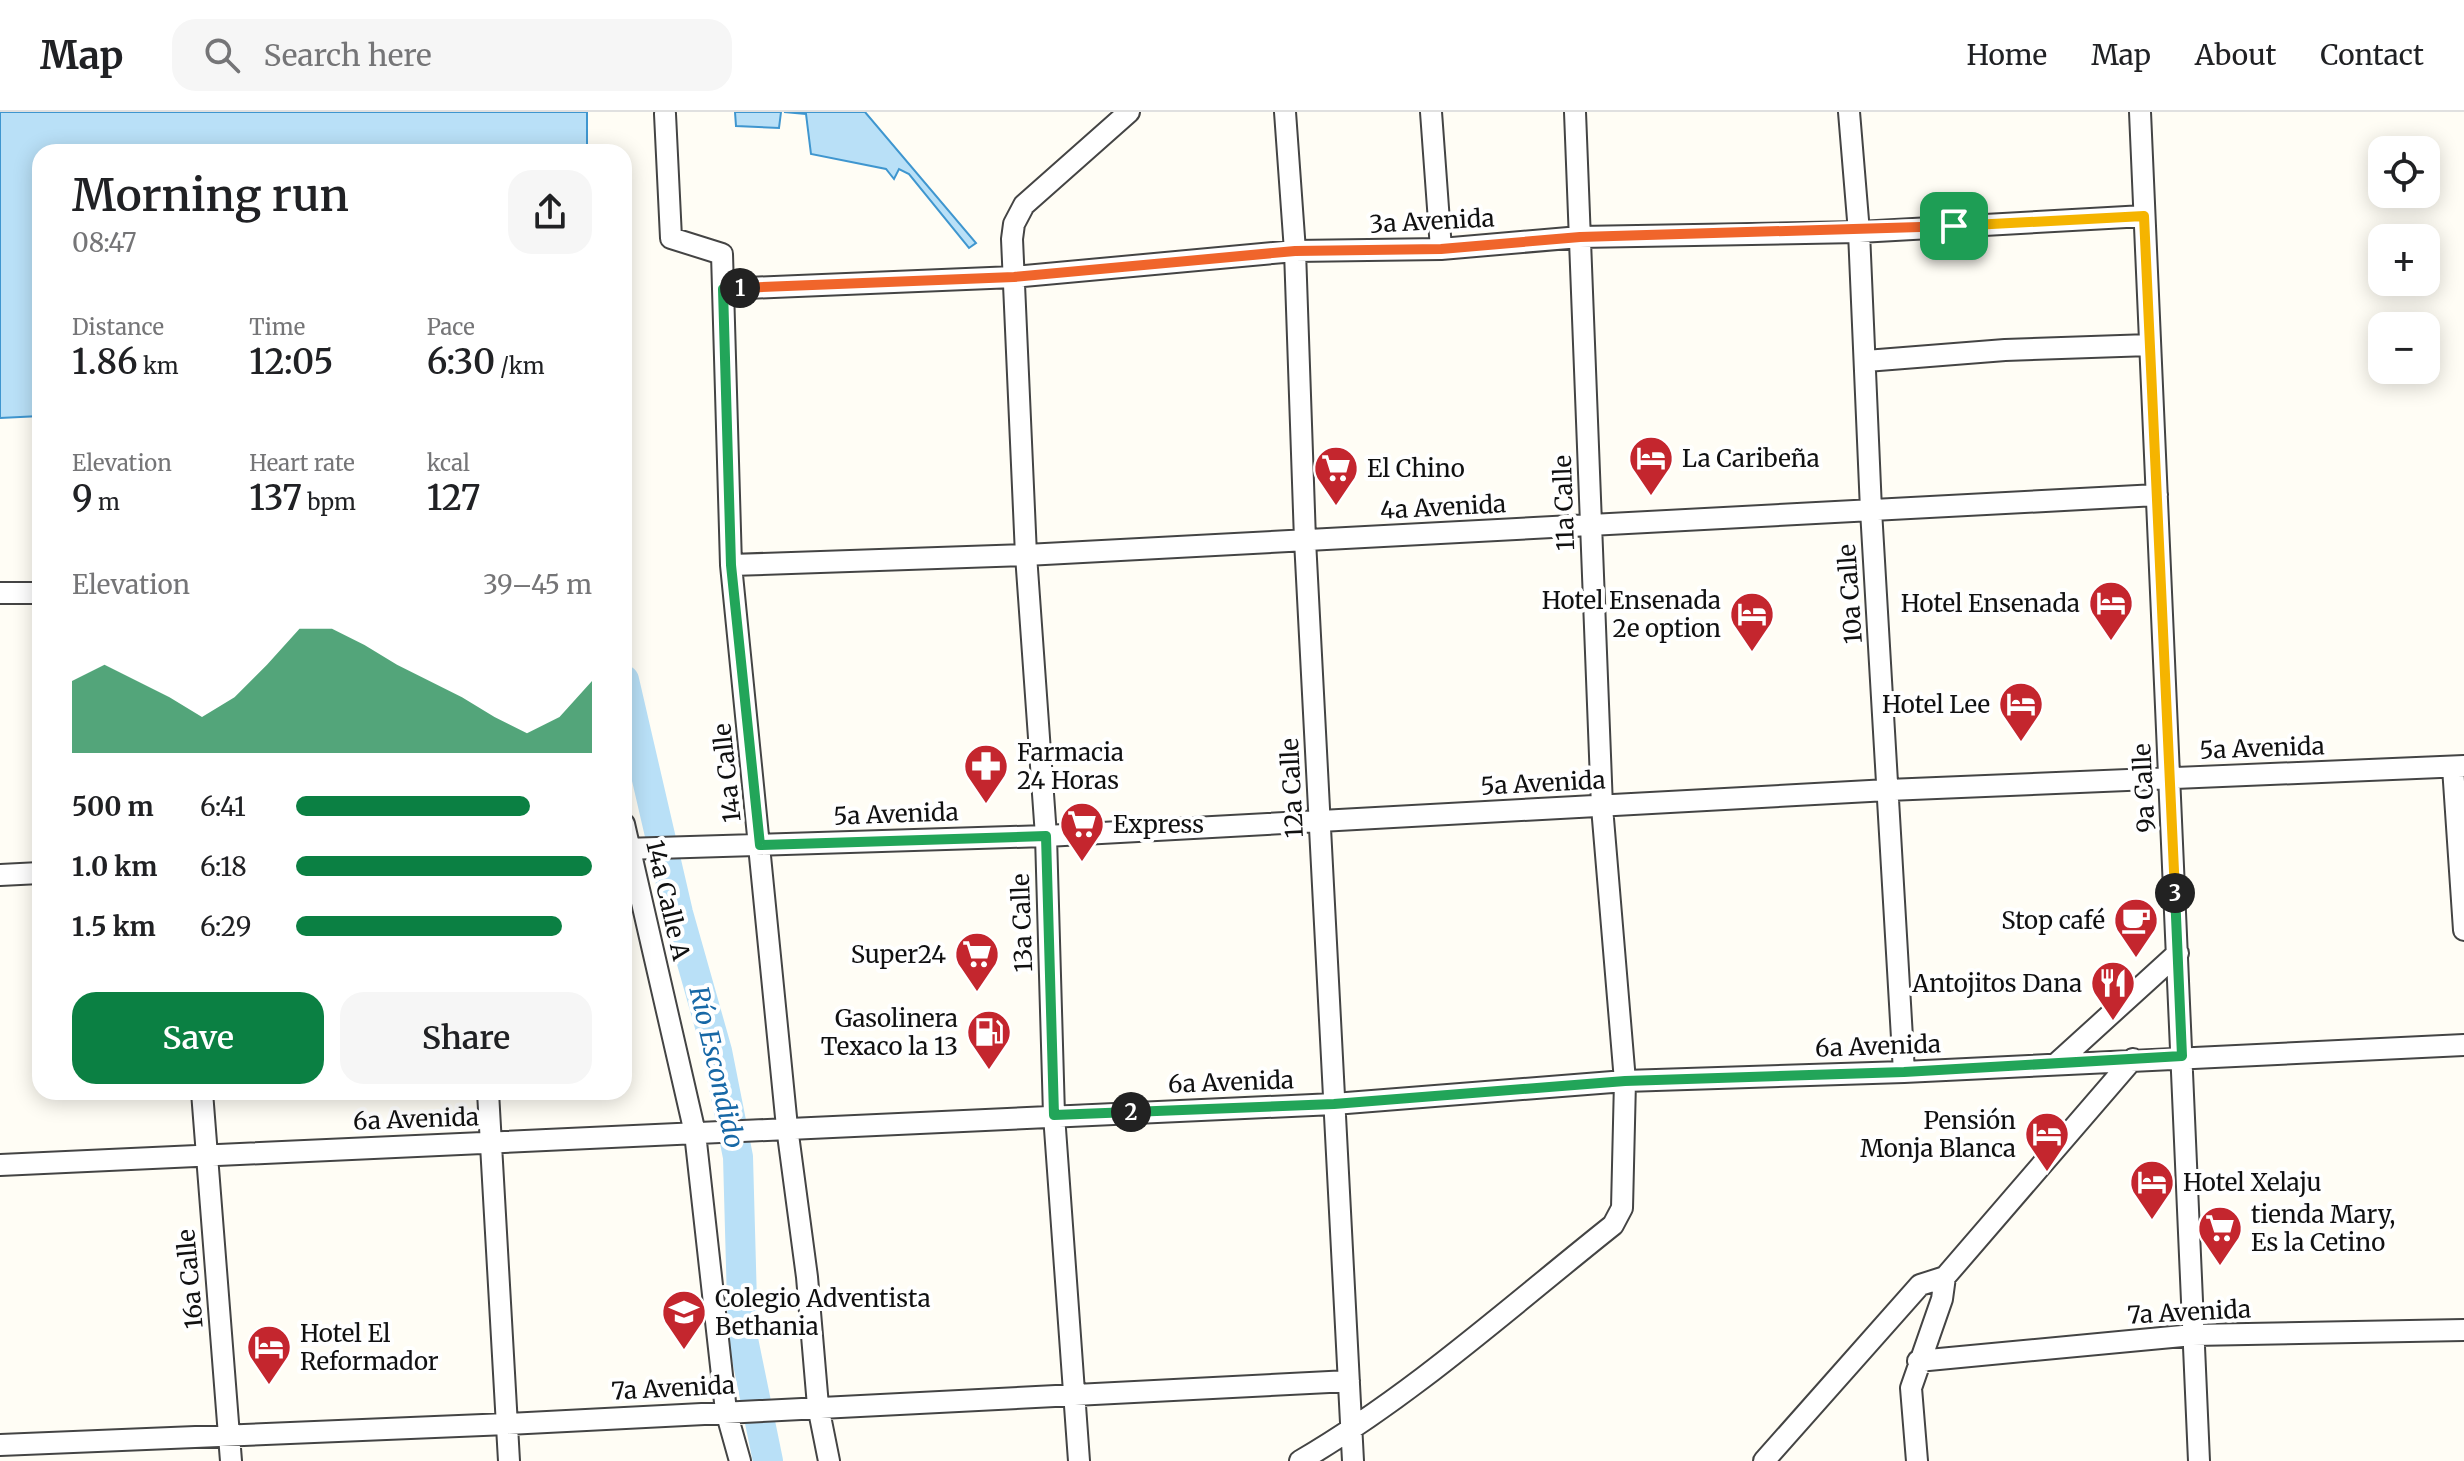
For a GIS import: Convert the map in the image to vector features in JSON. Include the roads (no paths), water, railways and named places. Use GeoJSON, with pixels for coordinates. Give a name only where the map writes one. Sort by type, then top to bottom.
{"type":"FeatureCollection","features":[{"type":"Feature","properties":{"kind":"street","name":"13a Calle"},"geometry":{"type":"LineString","coordinates":[[1079,1461],[1054,1115],[1046,836],[1026,555],[1012,239],[1014,224],[1033,196],[1129,112]]}},
{"type":"Feature","properties":{"kind":"street","name":"12a Calle"},"geometry":{"type":"LineString","coordinates":[[1285,112],[1295,251],[1305,540],[1353,1461]]}},
{"type":"Feature","properties":{"kind":"street"},"geometry":{"type":"LineString","coordinates":[[1431,112],[1441,249]]}},
{"type":"Feature","properties":{"kind":"street","name":"11a Calle"},"geometry":{"type":"LineString","coordinates":[[1352,1431],[1613,1225],[1623,1196],[1625,1081],[1602,807],[1575,112]]}},
{"type":"Feature","properties":{"kind":"street","name":"10a Calle"},"geometry":{"type":"LineString","coordinates":[[1849,112],[1859,232],[1871,510],[1904,1072]]}},
{"type":"Feature","properties":{"kind":"street","name":"9a Calle"},"geometry":{"type":"LineString","coordinates":[[2140,112],[2199,1461]]}},
{"type":"Feature","properties":{"kind":"street","name":"14a Calle"},"geometry":{"type":"LineString","coordinates":[[665,114],[671,238],[722,254],[731,565],[760,845],[780,1127],[807,1277],[818,1406],[829,1461]]}},
{"type":"Feature","properties":{"kind":"street","name":"3a Avenida"},"geometry":{"type":"LineString","coordinates":[[723,289],[1014,277],[1295,251],[1441,249],[1580,237],[1859,232],[2144,216]]}},
{"type":"Feature","properties":{"kind":"street"},"geometry":{"type":"LineString","coordinates":[[1866,361],[2005,350],[2150,345]]}},
{"type":"Feature","properties":{"kind":"street","name":"4a Avenida"},"geometry":{"type":"LineString","coordinates":[[731,565],[1026,555],[2157,495]]}},
{"type":"Feature","properties":{"kind":"street"},"geometry":{"type":"LineString","coordinates":[[0,593],[32,593]]}},
{"type":"Feature","properties":{"kind":"street"},"geometry":{"type":"LineString","coordinates":[[2458,767],[2464,930]]}},
{"type":"Feature","properties":{"kind":"street","name":"5a Avenida"},"geometry":{"type":"LineString","coordinates":[[634,849],[1046,836],[1888,790],[2458,767]]}},
{"type":"Feature","properties":{"kind":"street","name":"14a Calle A"},"geometry":{"type":"LineString","coordinates":[[634,849],[696,1133],[740,1461]]}},
{"type":"Feature","properties":{"kind":"street"},"geometry":{"type":"LineString","coordinates":[[0,875],[32,873]]}},
{"type":"Feature","properties":{"kind":"street"},"geometry":{"type":"LineString","coordinates":[[2056,1064],[2178,953]]}},
{"type":"Feature","properties":{"kind":"street","name":"6a Avenida"},"geometry":{"type":"LineString","coordinates":[[0,1165],[205,1153],[1334,1104],[1625,1081],[1904,1072],[2182,1056],[2464,1045]]}},
{"type":"Feature","properties":{"kind":"street"},"geometry":{"type":"LineString","coordinates":[[1764,1461],[1920,1285],[1945,1277],[2133,1059]]}},
{"type":"Feature","properties":{"kind":"street","name":"16a Calle"},"geometry":{"type":"LineString","coordinates":[[202,1100],[231,1461]]}},
{"type":"Feature","properties":{"kind":"street"},"geometry":{"type":"LineString","coordinates":[[488,1100],[509,1461]]}},
{"type":"Feature","properties":{"kind":"street"},"geometry":{"type":"LineString","coordinates":[[1917,1461],[1911,1388],[1942,1299],[1945,1277]]}},
{"type":"Feature","properties":{"kind":"street","name":"7a Avenida"},"geometry":{"type":"LineString","coordinates":[[1918,1361],[2193,1335],[2464,1330]]}},
{"type":"Feature","properties":{"kind":"street","name":"7a Avenida"},"geometry":{"type":"LineString","coordinates":[[0,1445],[507,1424],[1349,1381]]}},
{"type":"Feature","properties":{"kind":"street"},"geometry":{"type":"LineString","coordinates":[[1300,1461],[1352,1431]]}},
{"type":"Feature","properties":{"kind":"water"},"geometry":{"type":"Polygon","coordinates":[[[0,112],[587,112],[587,144],[32,144],[32,416],[0,418],[0,112]]]}},
{"type":"Feature","properties":{"kind":"water"},"geometry":{"type":"Polygon","coordinates":[[[735,112],[781,112],[779,128],[736,126],[735,112]]]}},
{"type":"Feature","properties":{"kind":"water"},"geometry":{"type":"Polygon","coordinates":[[[784,112],[865,112],[976,243],[969,248],[909,174],[899,169],[894,179],[886,169],[811,154],[806,114],[784,112]]]}},
{"type":"Feature","properties":{"kind":"waterway","name":"Río Escondido"},"geometry":{"type":"LineString","coordinates":[[632,715],[678,913],[717,1051],[738,1157],[743,1339],[768,1461]]}},
{"type":"Feature","properties":{"kind":"place","name":"La Caribeña"},"geometry":{"type":"Point","coordinates":[1651,497]}},
{"type":"Feature","properties":{"kind":"place","name":"El Chino"},"geometry":{"type":"Point","coordinates":[1336,507]}},
{"type":"Feature","properties":{"kind":"place","name":"Hotel Ensenada"},"geometry":{"type":"Point","coordinates":[2111,642]}},
{"type":"Feature","properties":{"kind":"place","name":"Hotel Ensenada 2e option"},"geometry":{"type":"Point","coordinates":[1752,653]}},
{"type":"Feature","properties":{"kind":"place","name":"Hotel Lee"},"geometry":{"type":"Point","coordinates":[2021,743]}},
{"type":"Feature","properties":{"kind":"place","name":"Farmacia 24 Horas"},"geometry":{"type":"Point","coordinates":[986,805]}},
{"type":"Feature","properties":{"kind":"place","name":"Express"},"geometry":{"type":"Point","coordinates":[1082,863]}},
{"type":"Feature","properties":{"kind":"place","name":"Stop café"},"geometry":{"type":"Point","coordinates":[2136,959]}},
{"type":"Feature","properties":{"kind":"place","name":"Super24"},"geometry":{"type":"Point","coordinates":[977,993]}},
{"type":"Feature","properties":{"kind":"place","name":"Antojitos Dana"},"geometry":{"type":"Point","coordinates":[2113,1022]}},
{"type":"Feature","properties":{"kind":"place","name":"Gasolinera Texaco la 13"},"geometry":{"type":"Point","coordinates":[989,1071]}},
{"type":"Feature","properties":{"kind":"place","name":"Pensión Monja Blanca"},"geometry":{"type":"Point","coordinates":[2047,1173]}},
{"type":"Feature","properties":{"kind":"place","name":"Hotel Xelaju"},"geometry":{"type":"Point","coordinates":[2152,1221]}},
{"type":"Feature","properties":{"kind":"place","name":"tienda Mary, Es la Cetino"},"geometry":{"type":"Point","coordinates":[2220,1267]}},
{"type":"Feature","properties":{"kind":"place","name":"Colegio Adventista Bethania"},"geometry":{"type":"Point","coordinates":[684,1351]}},
{"type":"Feature","properties":{"kind":"place","name":"Hotel El Reformador"},"geometry":{"type":"Point","coordinates":[269,1386]}}]}
